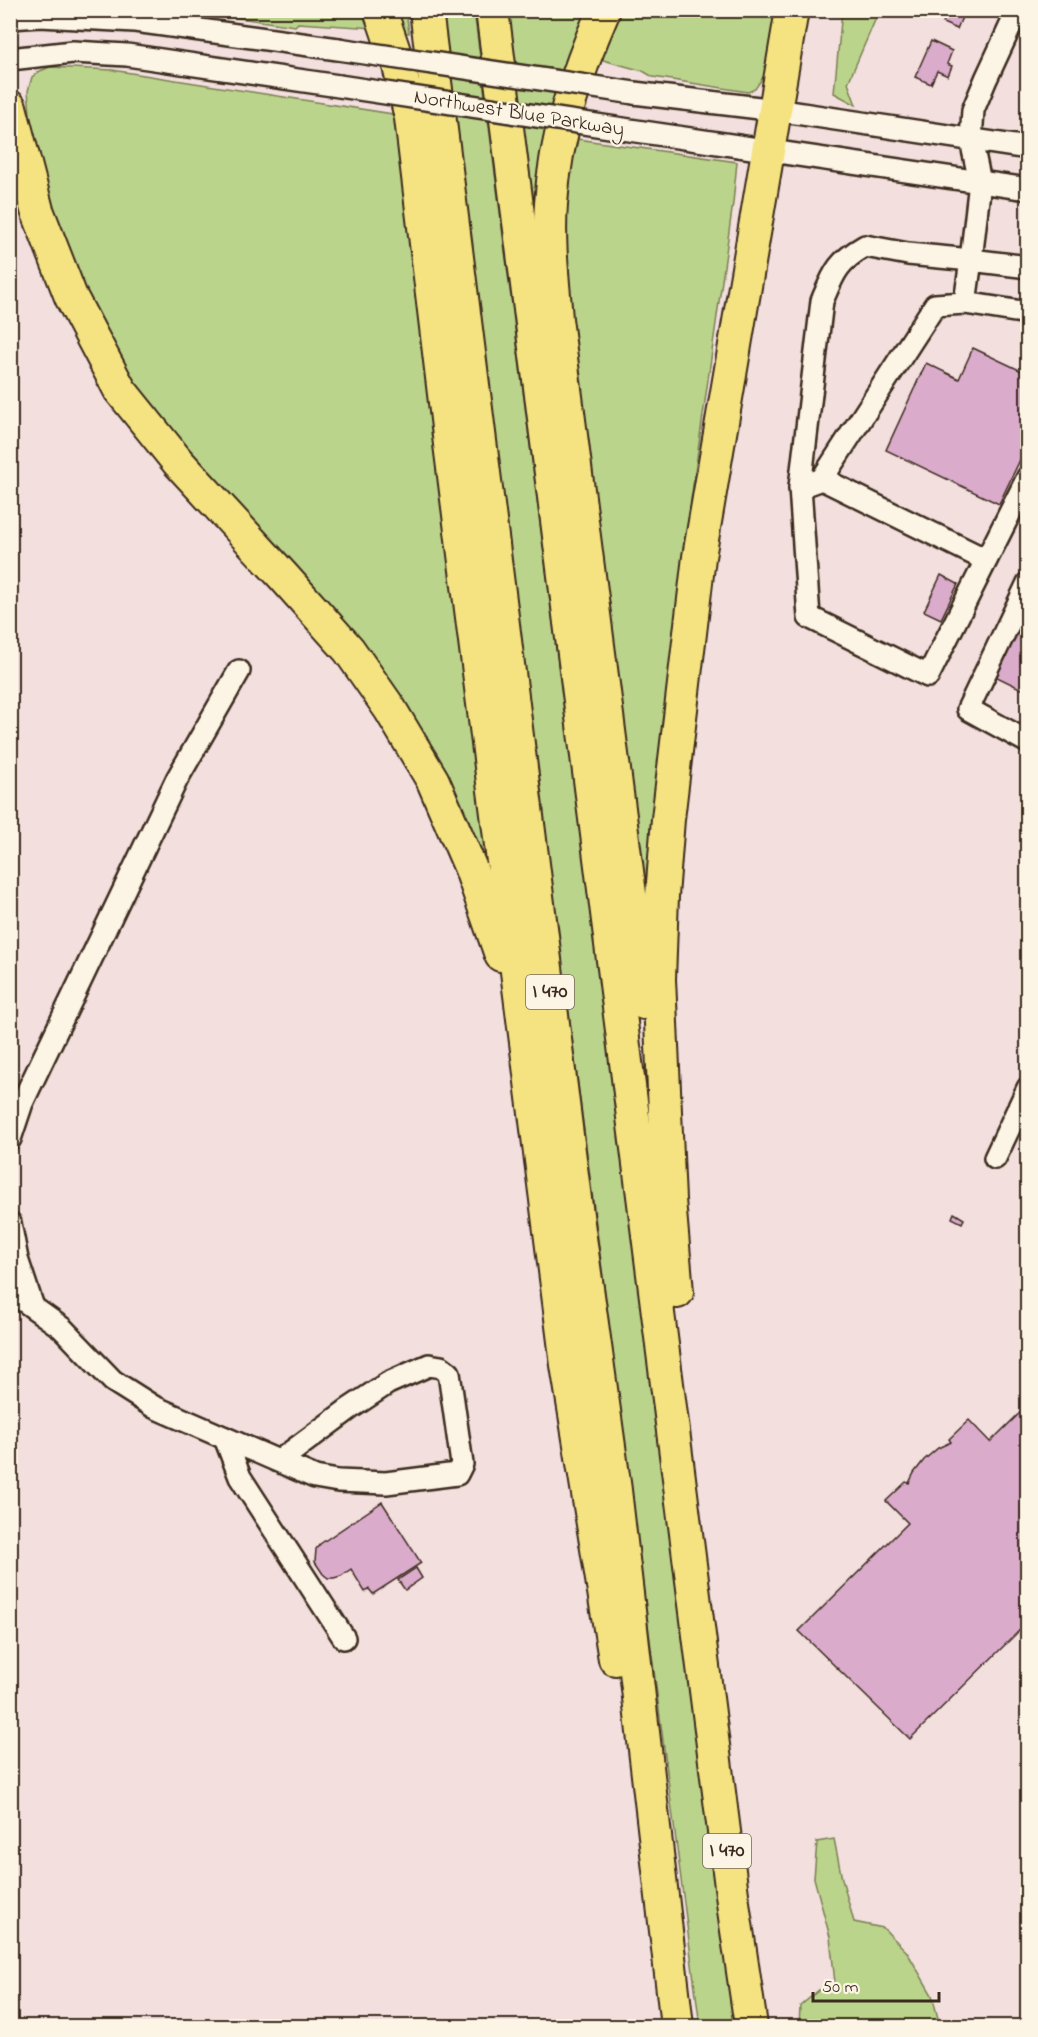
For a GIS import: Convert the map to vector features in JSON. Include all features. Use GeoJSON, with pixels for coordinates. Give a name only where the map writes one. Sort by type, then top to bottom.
{"type":"FeatureCollection","features":[{"type":"Feature","properties":{"kind":"highway"},"geometry":{"type":"LineString","coordinates":[[380,10],[399,66],[411,118],[567,1365],[609,1627],[670,1974]]}},
{"type":"Feature","properties":{"kind":"highway","name":"I 470"},"geometry":{"type":"LineString","coordinates":[[426,10],[578,1223],[615,1490],[677,2026]]}},
{"type":"Feature","properties":{"kind":"highway","name":"I 470"},"geometry":{"type":"LineString","coordinates":[[492,10],[734,1910],[752,2026]]}},
{"type":"Feature","properties":{"kind":"highway"},"geometry":{"type":"LineString","coordinates":[[604,10],[584,58],[567,109],[556,161],[551,204],[550,244],[556,319],[669,1200]]}},
{"type":"Feature","properties":{"kind":"highway"},"geometry":{"type":"LineString","coordinates":[[705,1676],[669,1200],[659,980],[662,896],[668,819],[699,557],[792,10]]}},
{"type":"Feature","properties":{"kind":"highway"},"geometry":{"type":"LineString","coordinates":[[10,107],[37,210],[71,297],[120,390],[178,462],[349,650],[390,708],[433,781],[471,869],[500,953],[526,1049]]}},
{"type":"Feature","properties":{"kind":"street"},"geometry":{"type":"LineString","coordinates":[[965,303],[980,182],[971,140],[973,110],[1018,10]]}},
{"type":"Feature","properties":{"kind":"street","name":"Northwest Blue Parkway"},"geometry":{"type":"LineString","coordinates":[[10,18],[40,16],[135,21],[1028,148]]}},
{"type":"Feature","properties":{"kind":"street","name":"Northwest Blue Parkway"},"geometry":{"type":"LineString","coordinates":[[10,59],[73,52],[127,56],[1028,189]]}},
{"type":"Feature","properties":{"kind":"street"},"geometry":{"type":"LineString","coordinates":[[1028,267],[908,254],[865,246],[848,256],[834,274],[822,301],[800,487],[809,617],[928,676],[1028,477]]}},
{"type":"Feature","properties":{"kind":"street"},"geometry":{"type":"LineString","coordinates":[[800,487],[822,479],[935,306],[965,303],[1028,313]]}},
{"type":"Feature","properties":{"kind":"street"},"geometry":{"type":"LineString","coordinates":[[822,479],[986,560]]}},
{"type":"Feature","properties":{"kind":"street"},"geometry":{"type":"LineString","coordinates":[[1028,583],[968,710],[1028,742]]}},
{"type":"Feature","properties":{"kind":"street"},"geometry":{"type":"LineString","coordinates":[[10,1139],[22,1103],[177,779],[239,671]]}},
{"type":"Feature","properties":{"kind":"street"},"geometry":{"type":"LineString","coordinates":[[994,1158],[1028,1088]]}},
{"type":"Feature","properties":{"kind":"street"},"geometry":{"type":"LineString","coordinates":[[10,1223],[17,1259],[33,1307]]}},
{"type":"Feature","properties":{"kind":"street"},"geometry":{"type":"LineString","coordinates":[[10,1291],[62,1328],[113,1381],[154,1407],[315,1477],[386,1484],[457,1474],[462,1464],[449,1373],[441,1366],[429,1365],[388,1383],[279,1461]]}},
{"type":"Feature","properties":{"kind":"street"},"geometry":{"type":"LineString","coordinates":[[225,1438],[240,1477],[344,1638]]}},
{"type":"Feature","properties":{"kind":"green space"},"geometry":{"type":"Polygon","coordinates":[[[190,11],[367,11],[374,28],[298,23],[295,26],[190,11]]]}},
{"type":"Feature","properties":{"kind":"green space"},"geometry":{"type":"Polygon","coordinates":[[[391,11],[406,11],[409,33],[400,32],[391,11]]]}},
{"type":"Feature","properties":{"kind":"green space"},"geometry":{"type":"Polygon","coordinates":[[[439,11],[474,11],[734,2026],[700,2026],[439,11]]]}},
{"type":"Feature","properties":{"kind":"green space"},"geometry":{"type":"Polygon","coordinates":[[[508,11],[593,11],[536,230],[508,11]]]}},
{"type":"Feature","properties":{"kind":"green space"},"geometry":{"type":"Polygon","coordinates":[[[614,11],[781,11],[766,73],[755,89],[748,92],[653,77],[643,71],[592,57],[614,11]]]}},
{"type":"Feature","properties":{"kind":"green space"},"geometry":{"type":"Polygon","coordinates":[[[842,11],[879,11],[848,83],[856,105],[834,93],[842,11]]]}},
{"type":"Feature","properties":{"kind":"green space"},"geometry":{"type":"Polygon","coordinates":[[[50,67],[112,70],[399,115],[500,917],[373,664],[331,605],[204,469],[148,405],[114,354],[57,235],[33,146],[28,91],[32,77],[50,67]]]}},
{"type":"Feature","properties":{"kind":"green space"},"geometry":{"type":"Polygon","coordinates":[[[570,138],[737,162],[691,500],[686,576],[651,928],[644,894],[562,257],[570,138]]]}},
{"type":"Feature","properties":{"kind":"green space"},"geometry":{"type":"Polygon","coordinates":[[[834,1839],[854,1922],[883,1928],[907,1952],[932,1995],[940,2026],[799,2026],[800,2006],[819,1990],[835,1983],[830,1937],[814,1878],[817,1842],[834,1839]]]}},
{"type":"Feature","properties":{"kind":"building"},"geometry":{"type":"Polygon","coordinates":[[[934,10],[965,10],[957,29],[943,23],[946,15],[934,10]]]}},
{"type":"Feature","properties":{"kind":"building"},"geometry":{"type":"Polygon","coordinates":[[[931,41],[952,51],[947,64],[952,66],[948,76],[937,71],[931,84],[915,77],[931,41]]]}},
{"type":"Feature","properties":{"kind":"building"},"geometry":{"type":"Polygon","coordinates":[[[973,348],[1028,374],[1028,396],[1025,402],[1028,404],[1028,443],[999,504],[886,450],[926,363],[959,379],[973,348]]]}},
{"type":"Feature","properties":{"kind":"building"},"geometry":{"type":"Polygon","coordinates":[[[941,575],[958,584],[941,619],[924,611],[941,575]]]}},
{"type":"Feature","properties":{"kind":"building"},"geometry":{"type":"Polygon","coordinates":[[[1028,600],[1028,692],[993,675],[1028,600]]]}},
{"type":"Feature","properties":{"kind":"building"},"geometry":{"type":"Polygon","coordinates":[[[954,1213],[964,1219],[962,1223],[952,1218],[954,1213]]]}},
{"type":"Feature","properties":{"kind":"building"},"geometry":{"type":"Polygon","coordinates":[[[1028,1405],[1028,1622],[910,1739],[799,1631],[908,1523],[886,1501],[906,1482],[909,1483],[924,1460],[938,1448],[951,1442],[949,1439],[969,1420],[990,1442],[1028,1405]]]}},
{"type":"Feature","properties":{"kind":"building"},"geometry":{"type":"Polygon","coordinates":[[[382,1502],[421,1563],[373,1594],[369,1589],[365,1592],[351,1569],[341,1576],[328,1578],[315,1562],[316,1549],[382,1502]]]}},
{"type":"Feature","properties":{"kind":"building"},"geometry":{"type":"Polygon","coordinates":[[[416,1568],[422,1578],[405,1590],[398,1580],[416,1568]]]}}]}
